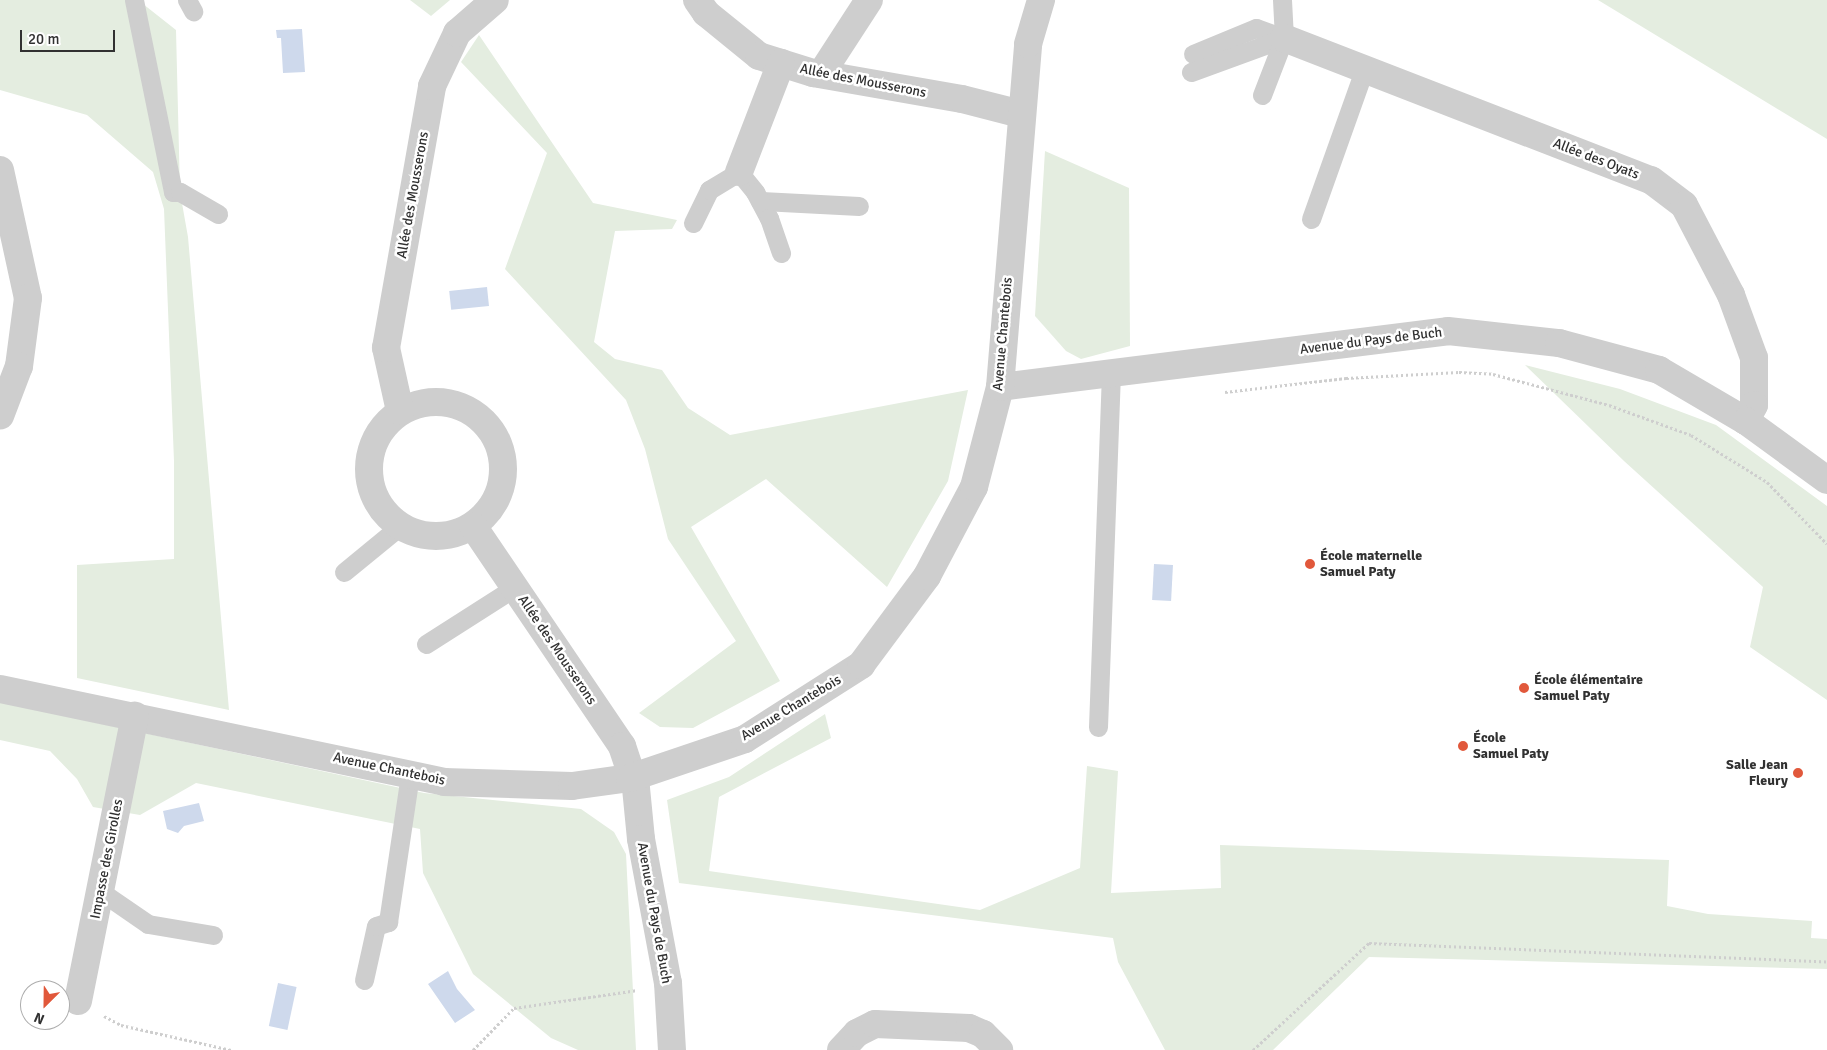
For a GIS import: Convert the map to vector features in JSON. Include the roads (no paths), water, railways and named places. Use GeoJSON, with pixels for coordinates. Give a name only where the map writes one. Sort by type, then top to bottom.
{"type":"FeatureCollection","features":[{"type":"Feature","properties":{"kind":"street","name":"Allée des Mousserons"},"geometry":{"type":"LineString","coordinates":[[400,411],[386,348],[432,86],[457,33],[495,0]]}},
{"type":"Feature","properties":{"kind":"street","name":"Allée des Mousserons"},"geometry":{"type":"LineString","coordinates":[[697,0],[706,13],[759,56],[821,74],[962,99],[1021,114]]}},
{"type":"Feature","properties":{"kind":"street"},"geometry":{"type":"LineString","coordinates":[[821,74],[870,0]]}},
{"type":"Feature","properties":{"kind":"street","name":"Avenue Chantebois"},"geometry":{"type":"LineString","coordinates":[[0,689],[444,782],[572,786],[630,778],[745,739],[861,666],[927,576],[974,487],[1000,387],[1028,44],[1041,0]]}},
{"type":"Feature","properties":{"kind":"street","name":"Allée des Oyats"},"geometry":{"type":"LineString","coordinates":[[1284,38],[1651,180],[1684,204],[1732,295],[1754,358],[1754,405],[1746,421]]}},
{"type":"Feature","properties":{"kind":"street"},"geometry":{"type":"LineString","coordinates":[[739,172],[781,63]]}},
{"type":"Feature","properties":{"kind":"street"},"geometry":{"type":"LineString","coordinates":[[0,170],[28,298],[10,360],[0,416]]}},
{"type":"Feature","properties":{"kind":"street","name":"Avenue du Pays de Buch"},"geometry":{"type":"LineString","coordinates":[[1000,387],[1111,375],[1448,330],[1559,344],[1659,370],[1746,421],[1827,480]]}},
{"type":"Feature","properties":{"kind":"street"},"geometry":{"type":"LineString","coordinates":[[422,402],[445,402],[468,409],[491,430],[499,443],[504,466],[501,489],[490,510],[473,526],[455,534],[436,537],[400,526],[383,511],[376,498],[368,469],[376,440],[383,426],[400,411],[422,402]]}},
{"type":"Feature","properties":{"kind":"street","name":"Allée des Mousserons"},"geometry":{"type":"LineString","coordinates":[[473,526],[622,746],[630,778]]}},
{"type":"Feature","properties":{"kind":"street","name":"Impasse des Girolles"},"geometry":{"type":"LineString","coordinates":[[78,1001],[135,716]]}},
{"type":"Feature","properties":{"kind":"street","name":"Avenue du Pays de Buch"},"geometry":{"type":"LineString","coordinates":[[630,778],[636,788],[641,840],[668,984],[672,1050]]}},
{"type":"Feature","properties":{"kind":"street"},"geometry":{"type":"LineString","coordinates":[[841,1050],[857,1033],[875,1024],[969,1028],[983,1034],[999,1050]]}},
{"type":"Feature","properties":{"kind":"lane"},"geometry":{"type":"LineString","coordinates":[[134,0],[173,192],[180,192],[218,214]]}},
{"type":"Feature","properties":{"kind":"lane"},"geometry":{"type":"LineString","coordinates":[[1262,95],[1284,38],[1282,0]]}},
{"type":"Feature","properties":{"kind":"lane"},"geometry":{"type":"LineString","coordinates":[[1192,63],[1256,28],[1284,38]]}},
{"type":"Feature","properties":{"kind":"lane"},"geometry":{"type":"LineString","coordinates":[[1311,219],[1364,70]]}},
{"type":"Feature","properties":{"kind":"lane"},"geometry":{"type":"LineString","coordinates":[[693,223],[709,190],[739,172],[760,201],[781,253]]}},
{"type":"Feature","properties":{"kind":"lane"},"geometry":{"type":"LineString","coordinates":[[760,201],[858,206]]}},
{"type":"Feature","properties":{"kind":"lane"},"geometry":{"type":"LineString","coordinates":[[1098,727],[1111,375]]}},
{"type":"Feature","properties":{"kind":"lane"},"geometry":{"type":"LineString","coordinates":[[344,572],[400,526]]}},
{"type":"Feature","properties":{"kind":"lane"},"geometry":{"type":"LineString","coordinates":[[426,644],[514,588]]}},
{"type":"Feature","properties":{"kind":"lane"},"geometry":{"type":"LineString","coordinates":[[364,980],[376,926],[388,922],[410,775]]}},
{"type":"Feature","properties":{"kind":"lane"},"geometry":{"type":"LineString","coordinates":[[100,891],[148,924],[213,935]]}},
{"type":"Feature","properties":{"kind":"water"},"geometry":{"type":"Polygon","coordinates":[[[302,29],[305,72],[283,73],[281,38],[277,38],[276,30],[302,29]]]}},
{"type":"Feature","properties":{"kind":"water"},"geometry":{"type":"Polygon","coordinates":[[[487,287],[489,306],[451,310],[449,291],[487,287]]]}},
{"type":"Feature","properties":{"kind":"water"},"geometry":{"type":"Polygon","coordinates":[[[1154,564],[1173,565],[1171,601],[1152,600],[1154,564]]]}},
{"type":"Feature","properties":{"kind":"water"},"geometry":{"type":"Polygon","coordinates":[[[199,803],[204,821],[184,826],[178,833],[167,829],[163,811],[199,803]]]}},
{"type":"Feature","properties":{"kind":"water"},"geometry":{"type":"Polygon","coordinates":[[[448,971],[457,989],[475,1010],[455,1023],[428,984],[448,971]]]}},
{"type":"Feature","properties":{"kind":"water"},"geometry":{"type":"Polygon","coordinates":[[[278,983],[297,987],[287,1030],[269,1026],[278,983]]]}},
{"type":"Feature","properties":{"kind":"place","name":"École maternelle Samuel Paty"},"geometry":{"type":"Point","coordinates":[1310,564]}},
{"type":"Feature","properties":{"kind":"place","name":"École élémentaire Samuel Paty"},"geometry":{"type":"Point","coordinates":[1524,688]}},
{"type":"Feature","properties":{"kind":"place","name":"École Samuel Paty"},"geometry":{"type":"Point","coordinates":[1463,746]}},
{"type":"Feature","properties":{"kind":"place","name":"Salle Jean Fleury"},"geometry":{"type":"Point","coordinates":[1798,773]}}]}
